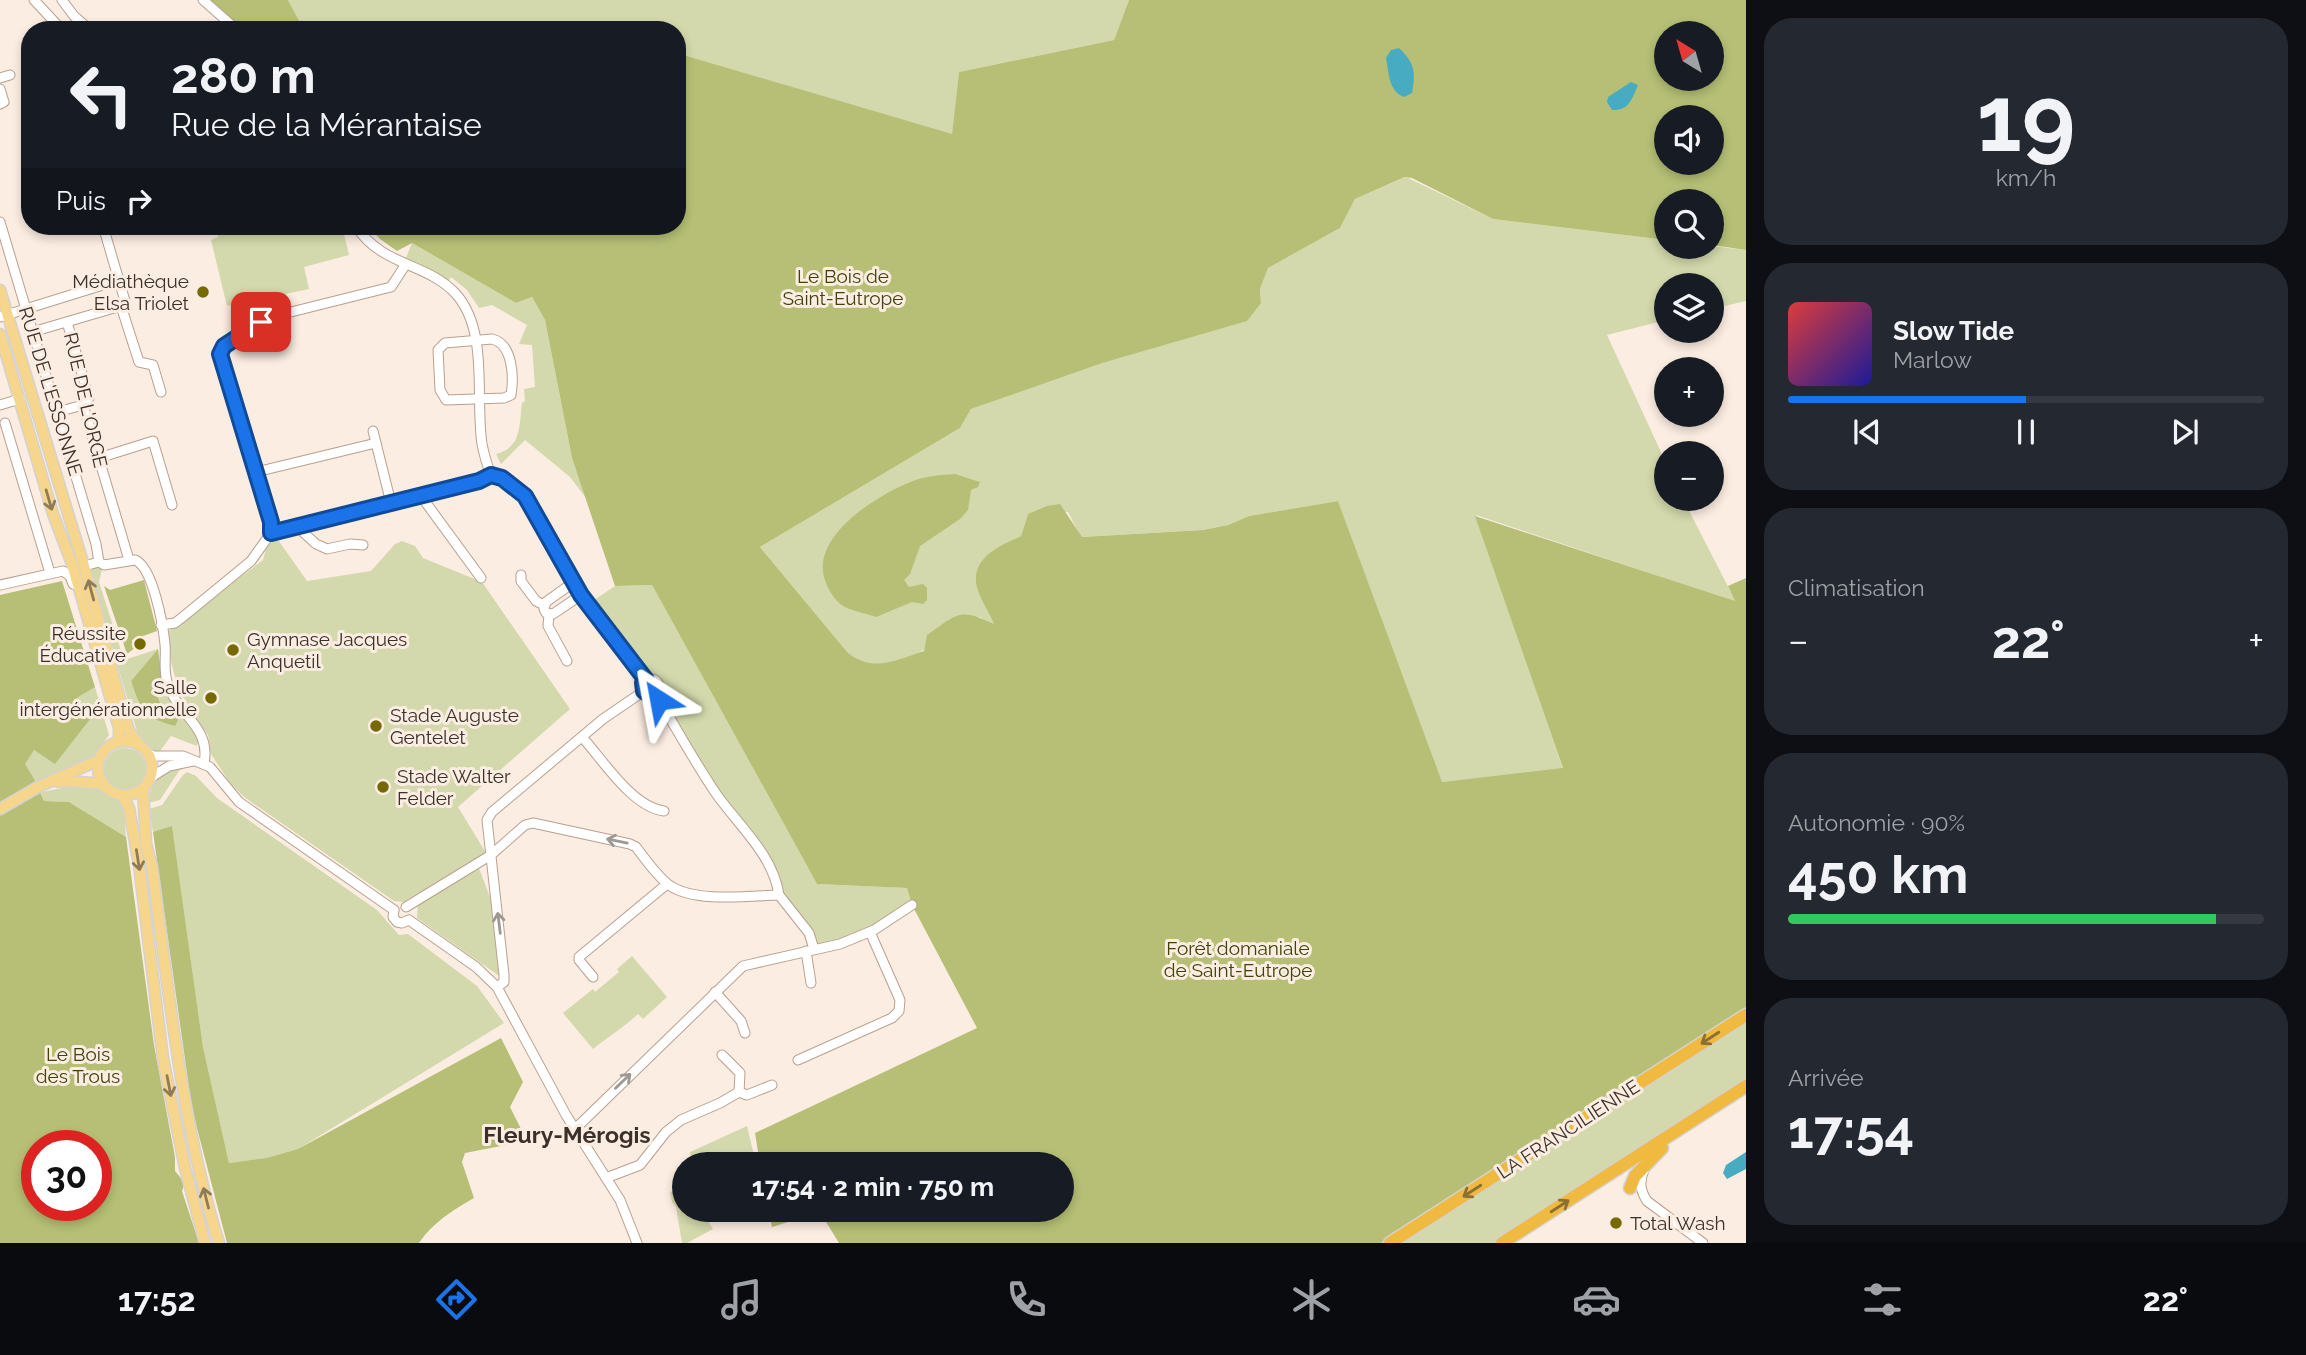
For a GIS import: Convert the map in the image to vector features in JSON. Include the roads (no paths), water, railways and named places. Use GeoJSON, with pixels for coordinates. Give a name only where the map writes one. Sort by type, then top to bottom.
{"type":"FeatureCollection","features":[{"type":"Feature","properties":{"kind":"highway","name":"LA FRANCILIENNE"},"geometry":{"type":"LineString","coordinates":[[1390,1243],[1746,1015]]}},
{"type":"Feature","properties":{"kind":"highway"},"geometry":{"type":"LineString","coordinates":[[1502,1243],[1746,1086]]}},
{"type":"Feature","properties":{"kind":"highway"},"geometry":{"type":"LineString","coordinates":[[1630,1188],[1635,1176],[1660,1149],[1723,1109],[1726,1099]]}},
{"type":"Feature","properties":{"kind":"main road"},"geometry":{"type":"LineString","coordinates":[[0,289],[4,316],[27,405],[119,728],[119,742]]}},
{"type":"Feature","properties":{"kind":"main road"},"geometry":{"type":"LineString","coordinates":[[0,334],[61,489],[129,731],[151,761],[150,778],[143,788],[130,794],[115,793],[103,784],[66,780],[38,787]]}},
{"type":"Feature","properties":{"kind":"main road"},"geometry":{"type":"LineString","coordinates":[[27,405],[47,462],[61,489]]}},
{"type":"Feature","properties":{"kind":"main road"},"geometry":{"type":"LineString","coordinates":[[103,784],[98,769],[103,751],[119,742],[127,741],[144,750]]}},
{"type":"Feature","properties":{"kind":"main road"},"geometry":{"type":"LineString","coordinates":[[0,809],[38,787],[82,770],[99,760]]}},
{"type":"Feature","properties":{"kind":"main road"},"geometry":{"type":"LineString","coordinates":[[143,788],[146,844],[152,867],[178,1055],[195,1153],[219,1243]]}},
{"type":"Feature","properties":{"kind":"main road"},"geometry":{"type":"LineString","coordinates":[[122,795],[130,811],[139,865],[163,1058],[185,1168],[205,1243]]}},
{"type":"Feature","properties":{"kind":"street"},"geometry":{"type":"LineString","coordinates":[[34,0],[54,21]]}},
{"type":"Feature","properties":{"kind":"street"},"geometry":{"type":"LineString","coordinates":[[203,0],[227,21]]}},
{"type":"Feature","properties":{"kind":"street"},"geometry":{"type":"LineString","coordinates":[[63,1],[80,21]]}},
{"type":"Feature","properties":{"kind":"street"},"geometry":{"type":"LineString","coordinates":[[0,89],[4,102],[0,104]]}},
{"type":"Feature","properties":{"kind":"street","name":"RUE DE L'ESSONNE"},"geometry":{"type":"LineString","coordinates":[[0,222],[4,246],[57,412],[99,562]]}},
{"type":"Feature","properties":{"kind":"street"},"geometry":{"type":"LineString","coordinates":[[39,330],[121,306],[125,301],[106,235]]}},
{"type":"Feature","properties":{"kind":"street"},"geometry":{"type":"LineString","coordinates":[[364,235],[385,255],[444,284],[456,293],[470,317],[476,341],[482,444],[491,475]]}},
{"type":"Feature","properties":{"kind":"street"},"geometry":{"type":"LineString","coordinates":[[161,625],[175,623],[215,592],[251,561],[271,533],[271,522],[220,354],[224,346],[267,318],[391,287],[405,264]]}},
{"type":"Feature","properties":{"kind":"street"},"geometry":{"type":"LineString","coordinates":[[4,316],[119,279]]}},
{"type":"Feature","properties":{"kind":"street"},"geometry":{"type":"LineString","coordinates":[[121,306],[138,362],[153,365],[161,392]]}},
{"type":"Feature","properties":{"kind":"street","name":"RUE DE L'ORGE"},"geometry":{"type":"LineString","coordinates":[[67,322],[89,398],[83,405],[129,560]]}},
{"type":"Feature","properties":{"kind":"street"},"geometry":{"type":"LineString","coordinates":[[497,340],[506,346],[512,391],[508,397],[446,400],[440,390],[438,350],[445,343],[476,341],[497,340]]}},
{"type":"Feature","properties":{"kind":"street"},"geometry":{"type":"LineString","coordinates":[[0,405],[27,405]]}},
{"type":"Feature","properties":{"kind":"street"},"geometry":{"type":"LineString","coordinates":[[27,405],[3,424],[50,573]]}},
{"type":"Feature","properties":{"kind":"street"},"geometry":{"type":"LineString","coordinates":[[57,412],[83,405]]}},
{"type":"Feature","properties":{"kind":"street"},"geometry":{"type":"LineString","coordinates":[[373,431],[391,503]]}},
{"type":"Feature","properties":{"kind":"street"},"geometry":{"type":"LineString","coordinates":[[99,458],[153,442],[172,505]]}},
{"type":"Feature","properties":{"kind":"street"},"geometry":{"type":"LineString","coordinates":[[256,472],[376,443]]}},
{"type":"Feature","properties":{"kind":"street"},"geometry":{"type":"LineString","coordinates":[[271,533],[479,481],[491,475],[502,478],[525,496],[581,595],[646,680]]}},
{"type":"Feature","properties":{"kind":"street"},"geometry":{"type":"LineString","coordinates":[[421,496],[481,578]]}},
{"type":"Feature","properties":{"kind":"street"},"geometry":{"type":"LineString","coordinates":[[301,526],[304,533],[316,544],[327,549],[349,544],[363,545]]}},
{"type":"Feature","properties":{"kind":"street"},"geometry":{"type":"LineString","coordinates":[[84,566],[99,562],[104,565],[129,560],[141,562],[150,578],[161,625],[167,680],[183,711],[203,737],[206,746],[202,763]]}},
{"type":"Feature","properties":{"kind":"street"},"geometry":{"type":"LineString","coordinates":[[0,585],[63,571],[70,576],[91,631]]}},
{"type":"Feature","properties":{"kind":"street"},"geometry":{"type":"LineString","coordinates":[[521,575],[521,581],[536,601],[544,605]]}},
{"type":"Feature","properties":{"kind":"street"},"geometry":{"type":"LineString","coordinates":[[544,605],[574,582]]}},
{"type":"Feature","properties":{"kind":"street"},"geometry":{"type":"LineString","coordinates":[[549,615],[581,595]]}},
{"type":"Feature","properties":{"kind":"street"},"geometry":{"type":"LineString","coordinates":[[544,605],[549,615],[548,625],[566,662]]}},
{"type":"Feature","properties":{"kind":"street"},"geometry":{"type":"LineString","coordinates":[[646,680],[643,683],[644,691],[650,695],[656,694]]}},
{"type":"Feature","properties":{"kind":"street"},"geometry":{"type":"LineString","coordinates":[[646,680],[655,680],[658,683],[656,694]]}},
{"type":"Feature","properties":{"kind":"street"},"geometry":{"type":"LineString","coordinates":[[497,987],[504,982],[505,975],[487,824],[489,816],[603,719],[644,691]]}},
{"type":"Feature","properties":{"kind":"street"},"geometry":{"type":"LineString","coordinates":[[656,694],[717,795],[759,848],[773,875],[779,895],[809,933],[811,983]]}},
{"type":"Feature","properties":{"kind":"street"},"geometry":{"type":"LineString","coordinates":[[583,737],[632,795],[655,810],[664,811]]}},
{"type":"Feature","properties":{"kind":"street"},"geometry":{"type":"LineString","coordinates":[[144,750],[154,756],[183,756],[202,763],[216,773],[239,802],[394,910]]}},
{"type":"Feature","properties":{"kind":"street"},"geometry":{"type":"LineString","coordinates":[[150,778],[169,766],[186,762],[202,763]]}},
{"type":"Feature","properties":{"kind":"street"},"geometry":{"type":"LineString","coordinates":[[409,920],[397,922],[393,917],[394,910],[400,906],[406,907],[491,855],[525,825],[533,823],[630,844],[636,847],[667,884],[685,892],[697,895],[779,895]]}},
{"type":"Feature","properties":{"kind":"street"},"geometry":{"type":"LineString","coordinates":[[593,977],[579,957],[667,884]]}},
{"type":"Feature","properties":{"kind":"street"},"geometry":{"type":"LineString","coordinates":[[575,1129],[748,963],[840,944],[870,932],[912,905]]}},
{"type":"Feature","properties":{"kind":"street"},"geometry":{"type":"LineString","coordinates":[[406,907],[410,914],[409,920]]}},
{"type":"Feature","properties":{"kind":"street"},"geometry":{"type":"LineString","coordinates":[[409,920],[476,967],[497,987],[575,1129],[623,1206],[637,1243]]}},
{"type":"Feature","properties":{"kind":"street"},"geometry":{"type":"LineString","coordinates":[[798,1060],[892,1018],[899,1011],[900,1000],[870,932]]}},
{"type":"Feature","properties":{"kind":"street"},"geometry":{"type":"LineString","coordinates":[[715,992],[741,1021],[746,1033]]}},
{"type":"Feature","properties":{"kind":"street"},"geometry":{"type":"LineString","coordinates":[[722,1055],[740,1073],[739,1092]]}},
{"type":"Feature","properties":{"kind":"street"},"geometry":{"type":"LineString","coordinates":[[739,1092],[747,1096],[772,1085]]}},
{"type":"Feature","properties":{"kind":"street"},"geometry":{"type":"LineString","coordinates":[[606,1178],[640,1165],[671,1127],[681,1120],[739,1092]]}},
{"type":"Feature","properties":{"kind":"street"},"geometry":{"type":"LineString","coordinates":[[1644,1166],[1640,1183],[1647,1201],[1703,1243]]}},
{"type":"Feature","properties":{"kind":"water"},"geometry":{"type":"Polygon","coordinates":[[[1399,48],[1411,64],[1414,74],[1412,93],[1404,97],[1392,86],[1386,58],[1391,50],[1399,48]]]}},
{"type":"Feature","properties":{"kind":"water"},"geometry":{"type":"Polygon","coordinates":[[[1631,82],[1638,85],[1629,103],[1618,110],[1612,110],[1607,102],[1608,97],[1631,82]]]}},
{"type":"Feature","properties":{"kind":"water"},"geometry":{"type":"Polygon","coordinates":[[[1746,1152],[1746,1169],[1727,1179],[1723,1173],[1726,1165],[1746,1152]]]}},
{"type":"Feature","properties":{"kind":"place","name":"Médiathèque Elsa Triolet"},"geometry":{"type":"Point","coordinates":[203,292]}},
{"type":"Feature","properties":{"kind":"place","name":"Réussite Éducative"},"geometry":{"type":"Point","coordinates":[140,644]}},
{"type":"Feature","properties":{"kind":"place","name":"Gymnase Jacques Anquetil"},"geometry":{"type":"Point","coordinates":[233,650]}},
{"type":"Feature","properties":{"kind":"place","name":"Salle intergénérationnelle"},"geometry":{"type":"Point","coordinates":[211,698]}},
{"type":"Feature","properties":{"kind":"place","name":"Stade Auguste Gentelet"},"geometry":{"type":"Point","coordinates":[376,726]}},
{"type":"Feature","properties":{"kind":"place","name":"Stade Walter Felder"},"geometry":{"type":"Point","coordinates":[383,787]}},
{"type":"Feature","properties":{"kind":"place","name":"Total Wash"},"geometry":{"type":"Point","coordinates":[1616,1223]}},
{"type":"Feature","properties":{"kind":"district","name":"Fleury-Mérogis"},"geometry":{"type":"Point","coordinates":[567,1134]}},
{"type":"Feature","properties":{"kind":"park label","name":"Le Bois de Saint-Eutrope"},"geometry":{"type":"Point","coordinates":[843,287]}},
{"type":"Feature","properties":{"kind":"park label","name":"Forêt domaniale de Saint-Eutrope"},"geometry":{"type":"Point","coordinates":[1238,959]}},
{"type":"Feature","properties":{"kind":"park label","name":"Le Bois des Trous"},"geometry":{"type":"Point","coordinates":[78,1065]}}]}
